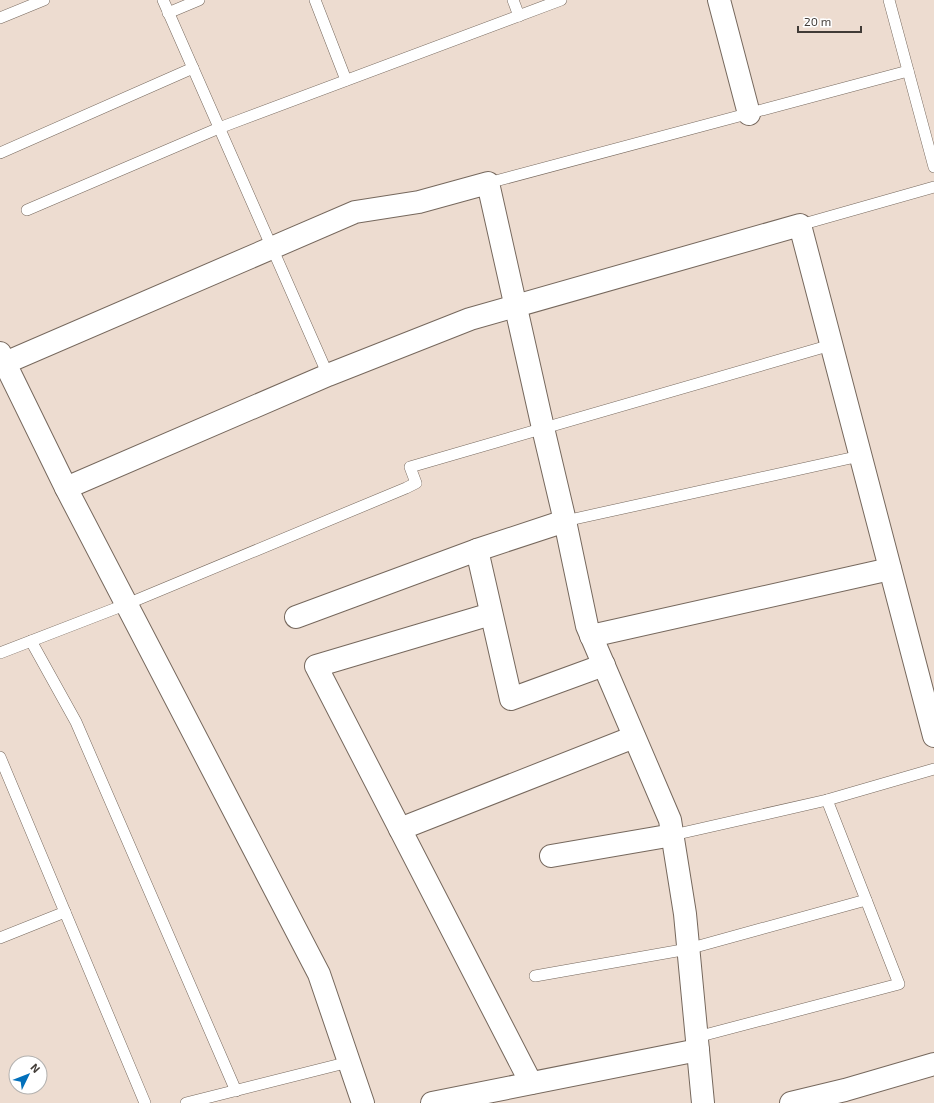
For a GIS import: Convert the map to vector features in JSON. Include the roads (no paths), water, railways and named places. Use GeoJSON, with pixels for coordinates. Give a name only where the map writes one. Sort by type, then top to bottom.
{"type":"FeatureCollection","features":[{"type":"Feature","properties":{"kind":"street"},"geometry":{"type":"LineString","coordinates":[[719,0],[749,114]]}},
{"type":"Feature","properties":{"kind":"street"},"geometry":{"type":"LineString","coordinates":[[363,1103],[319,974],[66,488],[2,358],[272,248],[355,212],[419,202],[488,183],[565,521],[586,626],[670,820],[684,914],[703,1103]]}},
{"type":"Feature","properties":{"kind":"street"},"geometry":{"type":"LineString","coordinates":[[66,488],[328,375],[470,319],[800,225],[934,736]]}},
{"type":"Feature","properties":{"kind":"street"},"geometry":{"type":"LineString","coordinates":[[296,617],[477,550],[565,521]]}},
{"type":"Feature","properties":{"kind":"street"},"geometry":{"type":"LineString","coordinates":[[477,550],[511,699],[604,665]]}},
{"type":"Feature","properties":{"kind":"street"},"geometry":{"type":"LineString","coordinates":[[591,636],[890,569]]}},
{"type":"Feature","properties":{"kind":"street"},"geometry":{"type":"LineString","coordinates":[[491,614],[316,666],[531,1083]]}},
{"type":"Feature","properties":{"kind":"street"},"geometry":{"type":"LineString","coordinates":[[400,829],[634,737]]}},
{"type":"Feature","properties":{"kind":"street"},"geometry":{"type":"LineString","coordinates":[[551,856],[673,835]]}},
{"type":"Feature","properties":{"kind":"street"},"geometry":{"type":"LineString","coordinates":[[432,1103],[531,1083],[697,1044]]}},
{"type":"Feature","properties":{"kind":"street"},"geometry":{"type":"LineString","coordinates":[[791,1103],[845,1090],[934,1064]]}},
{"type":"Feature","properties":{"kind":"lane"},"geometry":{"type":"LineString","coordinates":[[0,18],[44,0]]}},
{"type":"Feature","properties":{"kind":"lane"},"geometry":{"type":"LineString","coordinates":[[163,0],[328,375]]}},
{"type":"Feature","properties":{"kind":"lane"},"geometry":{"type":"LineString","coordinates":[[168,13],[199,0]]}},
{"type":"Feature","properties":{"kind":"lane"},"geometry":{"type":"LineString","coordinates":[[315,0],[346,80]]}},
{"type":"Feature","properties":{"kind":"lane"},"geometry":{"type":"LineString","coordinates":[[513,0],[519,16]]}},
{"type":"Feature","properties":{"kind":"lane"},"geometry":{"type":"LineString","coordinates":[[27,210],[219,128],[561,0]]}},
{"type":"Feature","properties":{"kind":"lane"},"geometry":{"type":"LineString","coordinates":[[889,0],[934,167]]}},
{"type":"Feature","properties":{"kind":"lane"},"geometry":{"type":"LineString","coordinates":[[0,153],[193,68]]}},
{"type":"Feature","properties":{"kind":"lane"},"geometry":{"type":"LineString","coordinates":[[488,183],[908,71]]}},
{"type":"Feature","properties":{"kind":"lane"},"geometry":{"type":"LineString","coordinates":[[800,225],[934,187]]}},
{"type":"Feature","properties":{"kind":"lane"},"geometry":{"type":"LineString","coordinates":[[0,653],[127,604],[416,483],[410,467],[831,345]]}},
{"type":"Feature","properties":{"kind":"lane"},"geometry":{"type":"LineString","coordinates":[[565,521],[860,456]]}},
{"type":"Feature","properties":{"kind":"lane"},"geometry":{"type":"LineString","coordinates":[[31,641],[76,722],[236,1091]]}},
{"type":"Feature","properties":{"kind":"lane"},"geometry":{"type":"LineString","coordinates":[[0,757],[145,1103]]}},
{"type":"Feature","properties":{"kind":"lane"},"geometry":{"type":"LineString","coordinates":[[673,835],[827,800],[934,769]]}},
{"type":"Feature","properties":{"kind":"lane"},"geometry":{"type":"LineString","coordinates":[[697,1044],[899,984],[827,800]]}},
{"type":"Feature","properties":{"kind":"lane"},"geometry":{"type":"LineString","coordinates":[[536,976],[688,949],[866,900]]}},
{"type":"Feature","properties":{"kind":"lane"},"geometry":{"type":"LineString","coordinates":[[0,938],[65,912]]}},
{"type":"Feature","properties":{"kind":"lane"},"geometry":{"type":"LineString","coordinates":[[186,1103],[350,1062]]}}]}
